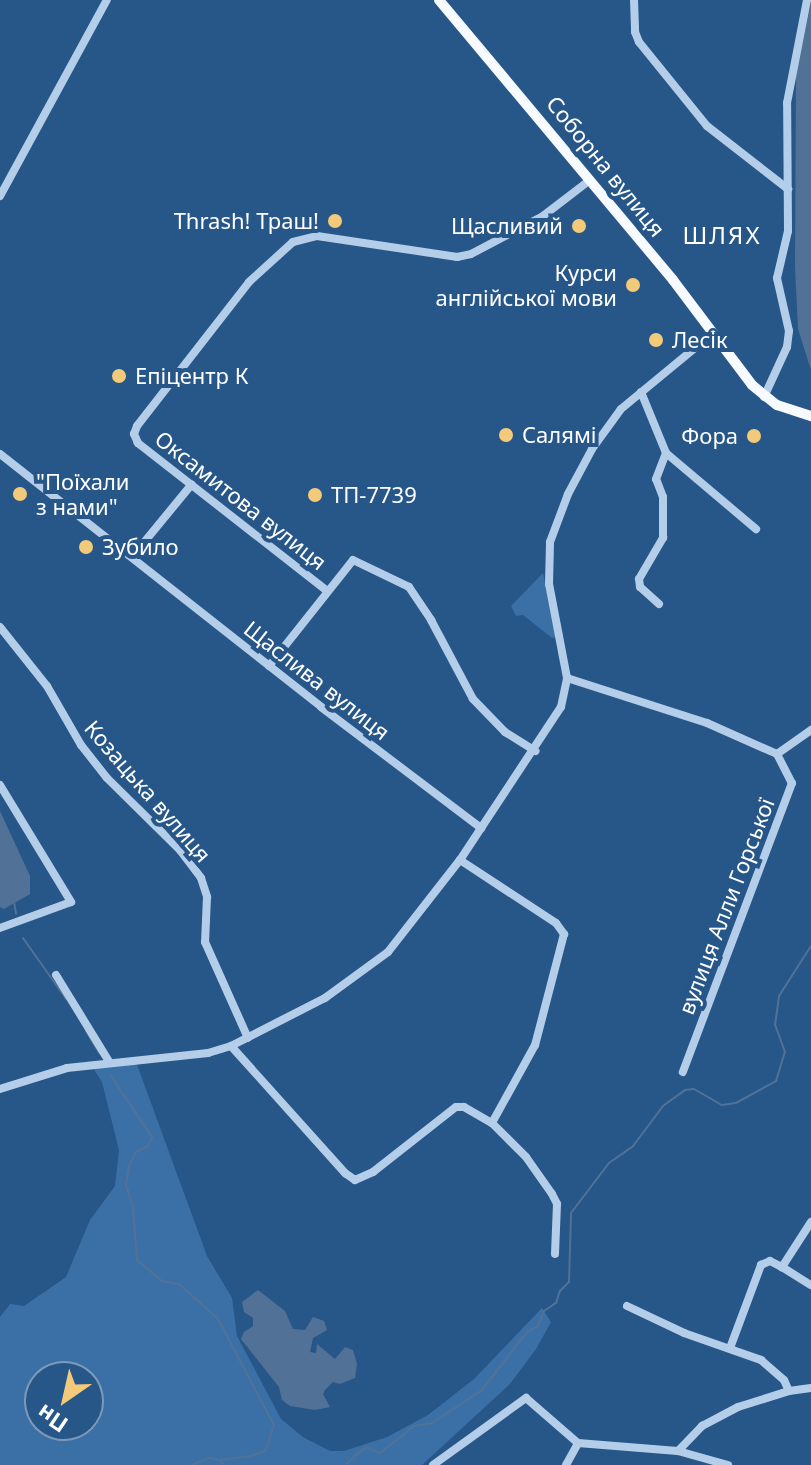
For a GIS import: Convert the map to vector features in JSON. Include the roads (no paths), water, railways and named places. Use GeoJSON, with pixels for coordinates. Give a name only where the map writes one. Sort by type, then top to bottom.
{"type":"FeatureCollection","features":[{"type":"Feature","properties":{"kind":"main road","name":"Соборна вулиця"},"geometry":{"type":"LineString","coordinates":[[439,0],[590,180],[764,397],[811,416]]}},
{"type":"Feature","properties":{"kind":"street"},"geometry":{"type":"LineString","coordinates":[[0,196],[107,0]]}},
{"type":"Feature","properties":{"kind":"street"},"geometry":{"type":"LineString","coordinates":[[634,0],[639,42],[687,102],[707,126],[788,189]]}},
{"type":"Feature","properties":{"kind":"street"},"geometry":{"type":"LineString","coordinates":[[764,397],[787,347],[789,331],[777,278],[788,231],[787,103],[807,0]]}},
{"type":"Feature","properties":{"kind":"street","name":"Оксамитова вулиця"},"geometry":{"type":"LineString","coordinates":[[326,590],[138,443],[134,434],[137,426],[249,282],[293,242],[317,236],[362,240],[439,256],[471,254],[543,216],[590,180]]}},
{"type":"Feature","properties":{"kind":"street"},"geometry":{"type":"LineString","coordinates":[[0,1089],[31,1076],[110,1063],[208,1053],[231,1046],[325,998],[388,952],[460,860],[536,751],[561,707],[567,678],[549,584],[550,542],[568,494],[592,449],[621,409],[712,334]]}},
{"type":"Feature","properties":{"kind":"street"},"geometry":{"type":"LineString","coordinates":[[641,392],[666,453],[756,529]]}},
{"type":"Feature","properties":{"kind":"street"},"geometry":{"type":"LineString","coordinates":[[659,604],[640,587],[639,579],[663,538],[663,497],[656,479],[666,453]]}},
{"type":"Feature","properties":{"kind":"street","name":"Щаслива вулиця"},"geometry":{"type":"LineString","coordinates":[[0,454],[481,828]]}},
{"type":"Feature","properties":{"kind":"street"},"geometry":{"type":"LineString","coordinates":[[132,557],[192,484]]}},
{"type":"Feature","properties":{"kind":"street"},"geometry":{"type":"LineString","coordinates":[[269,666],[326,590],[353,560],[409,587],[431,620],[473,699],[505,732],[536,751]]}},
{"type":"Feature","properties":{"kind":"street","name":"Козацька вулиця"},"geometry":{"type":"LineString","coordinates":[[0,627],[47,686],[81,745],[107,778],[180,850],[201,878],[207,897],[205,942],[248,1038]]}},
{"type":"Feature","properties":{"kind":"street"},"geometry":{"type":"LineString","coordinates":[[567,678],[707,723],[777,754],[811,730]]}},
{"type":"Feature","properties":{"kind":"street","name":"вулиця Алли Горської"},"geometry":{"type":"LineString","coordinates":[[683,1072],[792,783],[777,754]]}},
{"type":"Feature","properties":{"kind":"street"},"geometry":{"type":"LineString","coordinates":[[0,785],[71,902],[0,928]]}},
{"type":"Feature","properties":{"kind":"street"},"geometry":{"type":"LineString","coordinates":[[460,860],[556,923],[564,934],[535,1045],[492,1123]]}},
{"type":"Feature","properties":{"kind":"street"},"geometry":{"type":"LineString","coordinates":[[56,975],[110,1063]]}},
{"type":"Feature","properties":{"kind":"street"},"geometry":{"type":"LineString","coordinates":[[231,1046],[345,1173],[355,1180],[373,1172],[456,1107],[464,1107],[492,1123],[526,1157],[552,1194],[557,1214],[555,1254]]}},
{"type":"Feature","properties":{"kind":"street"},"geometry":{"type":"LineString","coordinates":[[782,1267],[811,1222]]}},
{"type":"Feature","properties":{"kind":"street"},"geometry":{"type":"LineString","coordinates":[[730,1348],[761,1265],[770,1261],[811,1285]]}},
{"type":"Feature","properties":{"kind":"street"},"geometry":{"type":"LineString","coordinates":[[627,1306],[773,1369],[789,1391]]}},
{"type":"Feature","properties":{"kind":"street"},"geometry":{"type":"LineString","coordinates":[[678,1451],[702,1426],[738,1407],[789,1391],[811,1388]]}},
{"type":"Feature","properties":{"kind":"street"},"geometry":{"type":"LineString","coordinates":[[433,1465],[526,1398],[578,1443],[678,1451],[728,1465]]}},
{"type":"Feature","properties":{"kind":"street"},"geometry":{"type":"LineString","coordinates":[[566,1465],[578,1443]]}},
{"type":"Feature","properties":{"kind":"waterway"},"geometry":{"type":"LineString","coordinates":[[14,901],[16,914]]}},
{"type":"Feature","properties":{"kind":"waterway"},"geometry":{"type":"LineString","coordinates":[[23,938],[66,999]]}},
{"type":"Feature","properties":{"kind":"waterway"},"geometry":{"type":"LineString","coordinates":[[345,1465],[366,1447],[380,1453],[414,1426],[432,1423],[482,1390],[527,1332],[538,1326],[544,1311],[556,1303],[560,1291],[569,1282],[571,1213],[609,1163],[633,1146],[663,1106],[685,1090],[694,1089],[722,1105],[736,1103],[776,1081],[785,1052],[775,1025],[779,996],[811,946]]}},
{"type":"Feature","properties":{"kind":"waterway"},"geometry":{"type":"LineString","coordinates":[[86,1031],[99,1053]]}},
{"type":"Feature","properties":{"kind":"waterway"},"geometry":{"type":"LineString","coordinates":[[111,1076],[152,1137],[148,1146],[136,1152],[129,1166],[126,1185],[133,1207],[137,1260],[162,1281],[179,1284],[218,1319],[274,1425],[266,1450],[251,1456],[220,1460]]}},
{"type":"Feature","properties":{"kind":"waterway"},"geometry":{"type":"LineString","coordinates":[[192,1465],[209,1458],[220,1460],[224,1465]]}},
{"type":"Feature","properties":{"kind":"place","name":"Thrash! Траш!"},"geometry":{"type":"Point","coordinates":[335,221]}},
{"type":"Feature","properties":{"kind":"place","name":"Щасливий"},"geometry":{"type":"Point","coordinates":[579,226]}},
{"type":"Feature","properties":{"kind":"place","name":"Курси англійської мови"},"geometry":{"type":"Point","coordinates":[633,285]}},
{"type":"Feature","properties":{"kind":"place","name":"Лесік"},"geometry":{"type":"Point","coordinates":[656,340]}},
{"type":"Feature","properties":{"kind":"place","name":"Епіцентр К"},"geometry":{"type":"Point","coordinates":[119,376]}},
{"type":"Feature","properties":{"kind":"place","name":"Салямі"},"geometry":{"type":"Point","coordinates":[506,435]}},
{"type":"Feature","properties":{"kind":"place","name":"Фора"},"geometry":{"type":"Point","coordinates":[754,436]}},
{"type":"Feature","properties":{"kind":"place","name":"\"Поїхали з нами\""},"geometry":{"type":"Point","coordinates":[20,494]}},
{"type":"Feature","properties":{"kind":"place","name":"ТП-7739"},"geometry":{"type":"Point","coordinates":[315,495]}},
{"type":"Feature","properties":{"kind":"place","name":"Зубило"},"geometry":{"type":"Point","coordinates":[86,547]}},
{"type":"Feature","properties":{"kind":"district","name":"ШЛЯХ"},"geometry":{"type":"Point","coordinates":[722,235]}}]}
